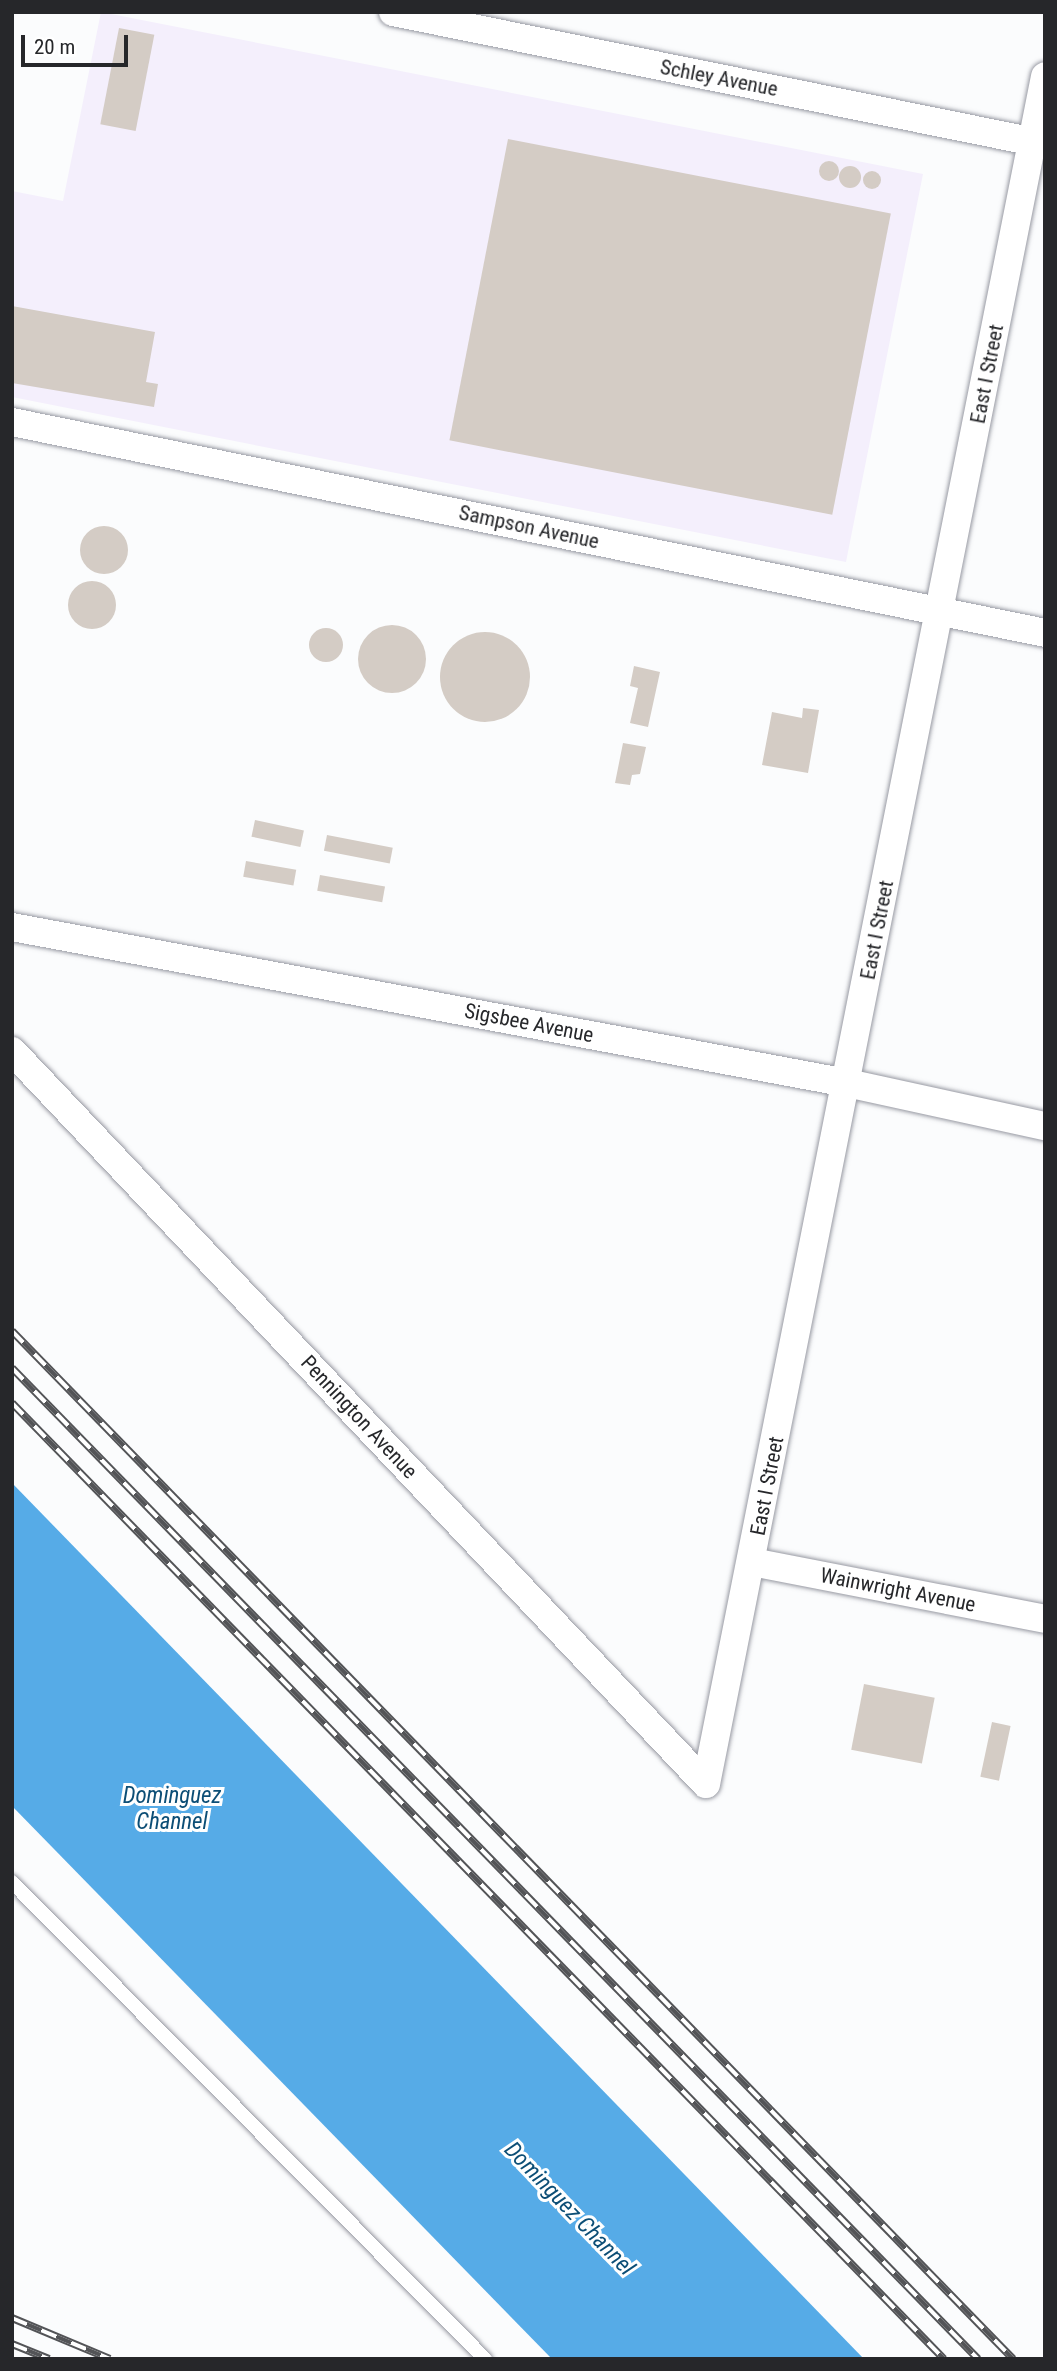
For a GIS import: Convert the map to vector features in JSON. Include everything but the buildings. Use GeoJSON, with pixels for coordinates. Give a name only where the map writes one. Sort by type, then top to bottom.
{"type":"FeatureCollection","features":[{"type":"Feature","properties":{"kind":"street","name":"Schley Avenue"},"geometry":{"type":"LineString","coordinates":[[393,12],[1039,143]]}},
{"type":"Feature","properties":{"kind":"street","name":"East I Street"},"geometry":{"type":"LineString","coordinates":[[706,1784],[941,612],[1039,143],[1045,76]]}},
{"type":"Feature","properties":{"kind":"street","name":"Sampson Avenue"},"geometry":{"type":"LineString","coordinates":[[12,422],[1045,634]]}},
{"type":"Feature","properties":{"kind":"street","name":"Sigsbee Avenue"},"geometry":{"type":"LineString","coordinates":[[12,927],[847,1083],[1045,1126]]}},
{"type":"Feature","properties":{"kind":"street","name":"Pennington Avenue"},"geometry":{"type":"LineString","coordinates":[[12,1051],[706,1784]]}},
{"type":"Feature","properties":{"kind":"street","name":"Wainwright Avenue"},"geometry":{"type":"LineString","coordinates":[[752,1562],[1045,1619]]}},
{"type":"Feature","properties":{"kind":"lane"},"geometry":{"type":"LineString","coordinates":[[12,1882],[485,2359]]}},
{"type":"Feature","properties":{"kind":"shaded area"},"geometry":{"type":"Polygon","coordinates":[[[101,12],[923,174],[846,562],[12,397],[12,191],[63,201],[101,12]]]}},
{"type":"Feature","properties":{"kind":"water","name":"Dominguez Channel"},"geometry":{"type":"Polygon","coordinates":[[[12,1483],[864,2359],[552,2359],[12,1806],[12,1483]]]}},
{"type":"Feature","properties":{"kind":"railway"},"geometry":{"type":"LineString","coordinates":[[12,1331],[1013,2359]]}},
{"type":"Feature","properties":{"kind":"railway"},"geometry":{"type":"LineString","coordinates":[[12,1368],[978,2359]]}},
{"type":"Feature","properties":{"kind":"railway"},"geometry":{"type":"LineString","coordinates":[[12,1403],[944,2359]]}},
{"type":"Feature","properties":{"kind":"railway"},"geometry":{"type":"LineString","coordinates":[[12,2318],[110,2359]]}},
{"type":"Feature","properties":{"kind":"railway"},"geometry":{"type":"LineString","coordinates":[[12,2344],[49,2359]]}}]}
